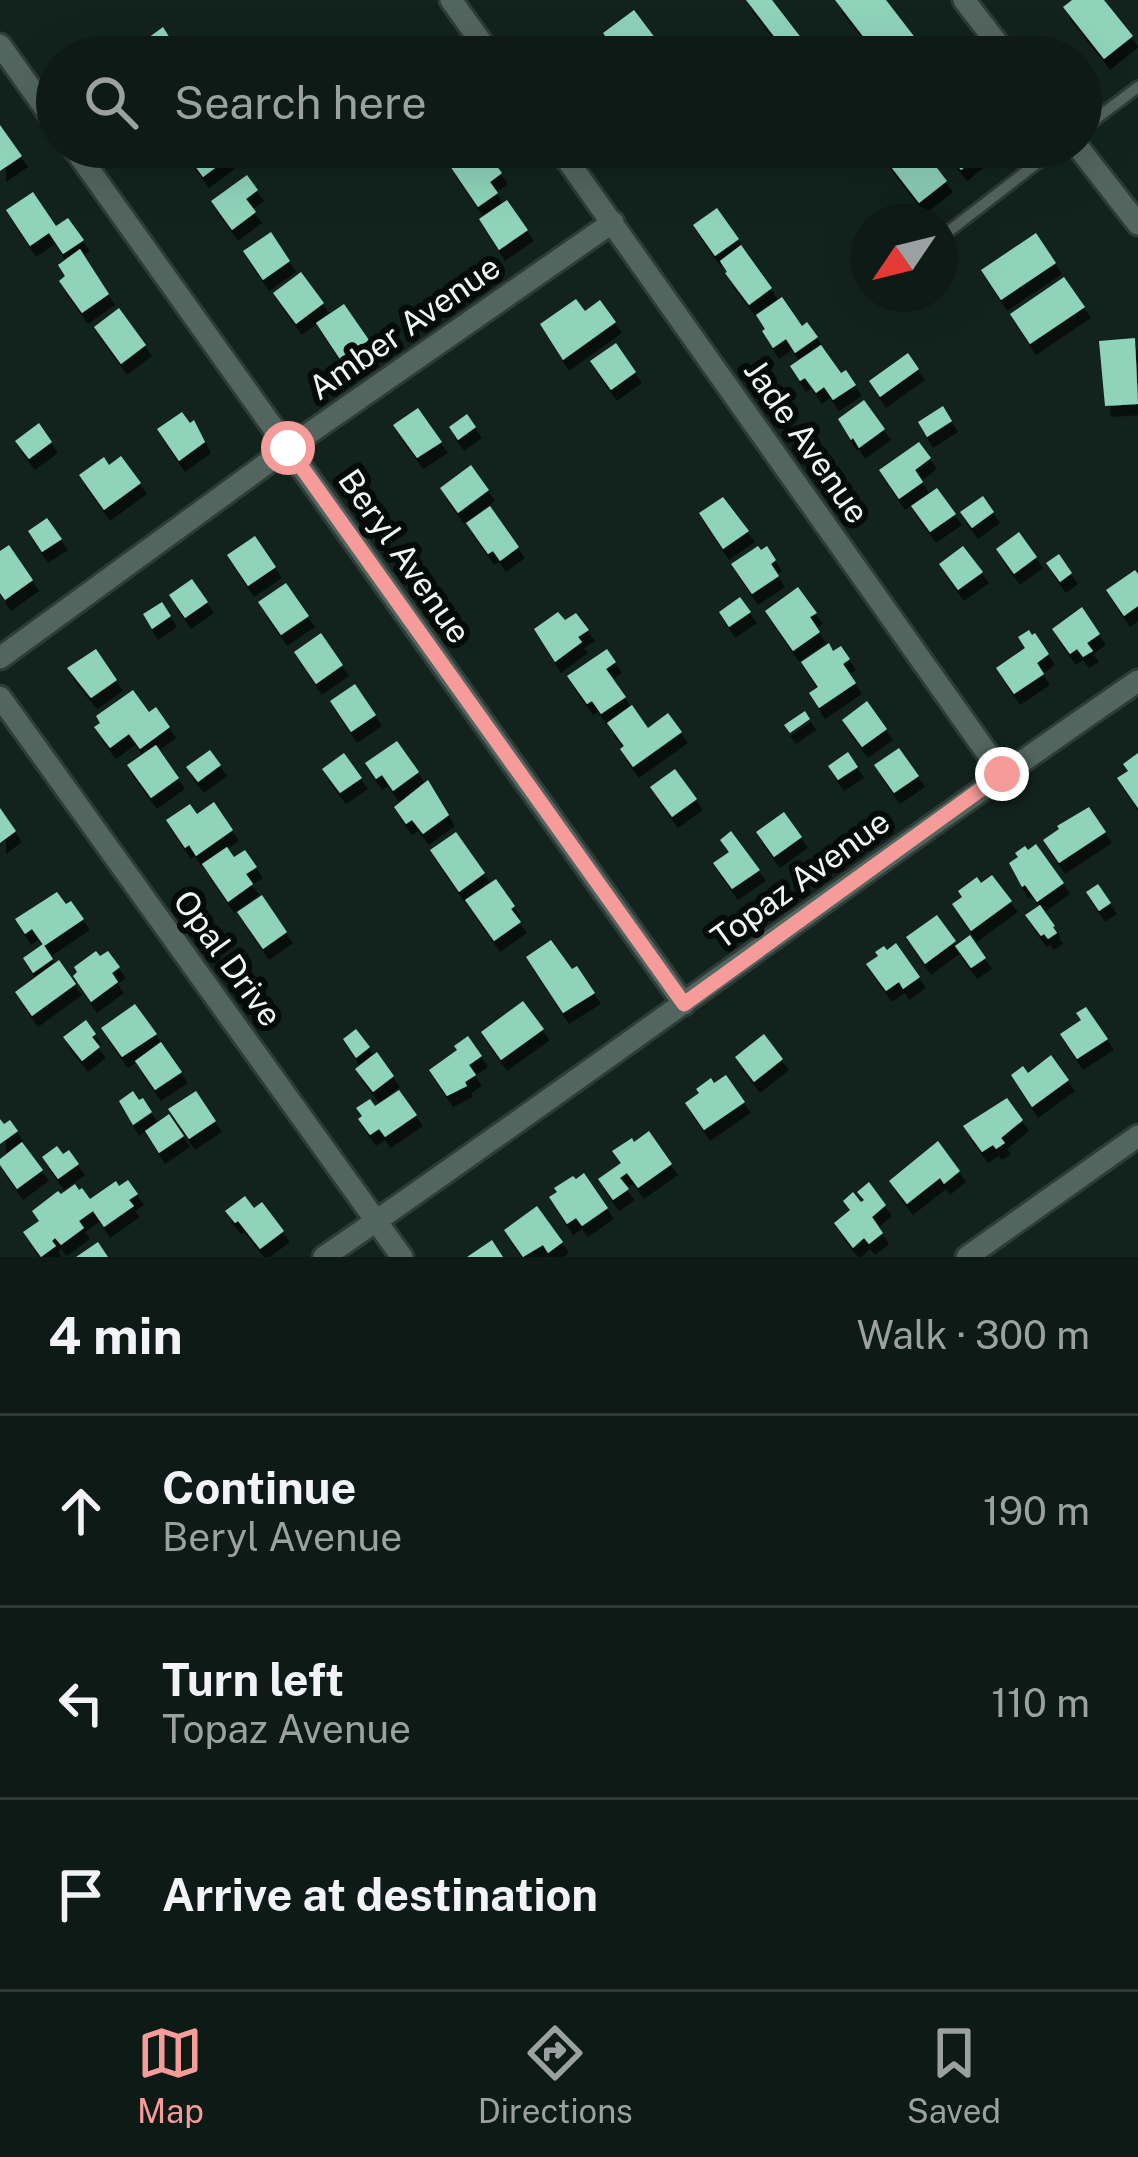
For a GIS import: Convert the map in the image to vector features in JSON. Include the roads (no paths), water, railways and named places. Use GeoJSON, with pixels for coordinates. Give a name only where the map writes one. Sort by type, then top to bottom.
{"type":"FeatureCollection","features":[{"type":"Feature","properties":{"kind":"street"},"geometry":{"type":"LineString","coordinates":[[451,0],[477,36]]}},
{"type":"Feature","properties":{"kind":"street"},"geometry":{"type":"LineString","coordinates":[[964,0],[992,36]]}},
{"type":"Feature","properties":{"kind":"street"},"geometry":{"type":"LineString","coordinates":[[0,46],[36,96]]}},
{"type":"Feature","properties":{"kind":"street","name":"Beryl Avenue"},"geometry":{"type":"LineString","coordinates":[[88,168],[684,1004]]}},
{"type":"Feature","properties":{"kind":"street","name":"Jade Avenue"},"geometry":{"type":"LineString","coordinates":[[573,168],[1002,774]]}},
{"type":"Feature","properties":{"kind":"street"},"geometry":{"type":"LineString","coordinates":[[1094,168],[1138,224]]}},
{"type":"Feature","properties":{"kind":"street","name":"Amber Avenue"},"geometry":{"type":"LineString","coordinates":[[0,658],[288,448],[613,222]]}},
{"type":"Feature","properties":{"kind":"street","name":"Topaz Avenue"},"geometry":{"type":"LineString","coordinates":[[324,1257],[1138,681]]}},
{"type":"Feature","properties":{"kind":"street","name":"Opal Drive"},"geometry":{"type":"LineString","coordinates":[[0,698],[402,1257]]}},
{"type":"Feature","properties":{"kind":"street"},"geometry":{"type":"LineString","coordinates":[[967,1257],[1138,1136]]}},
{"type":"Feature","properties":{"kind":"lane"},"geometry":{"type":"LineString","coordinates":[[1102,114],[1138,87]]}},
{"type":"Feature","properties":{"kind":"lane"},"geometry":{"type":"LineString","coordinates":[[958,224],[1031,168]]}}]}
